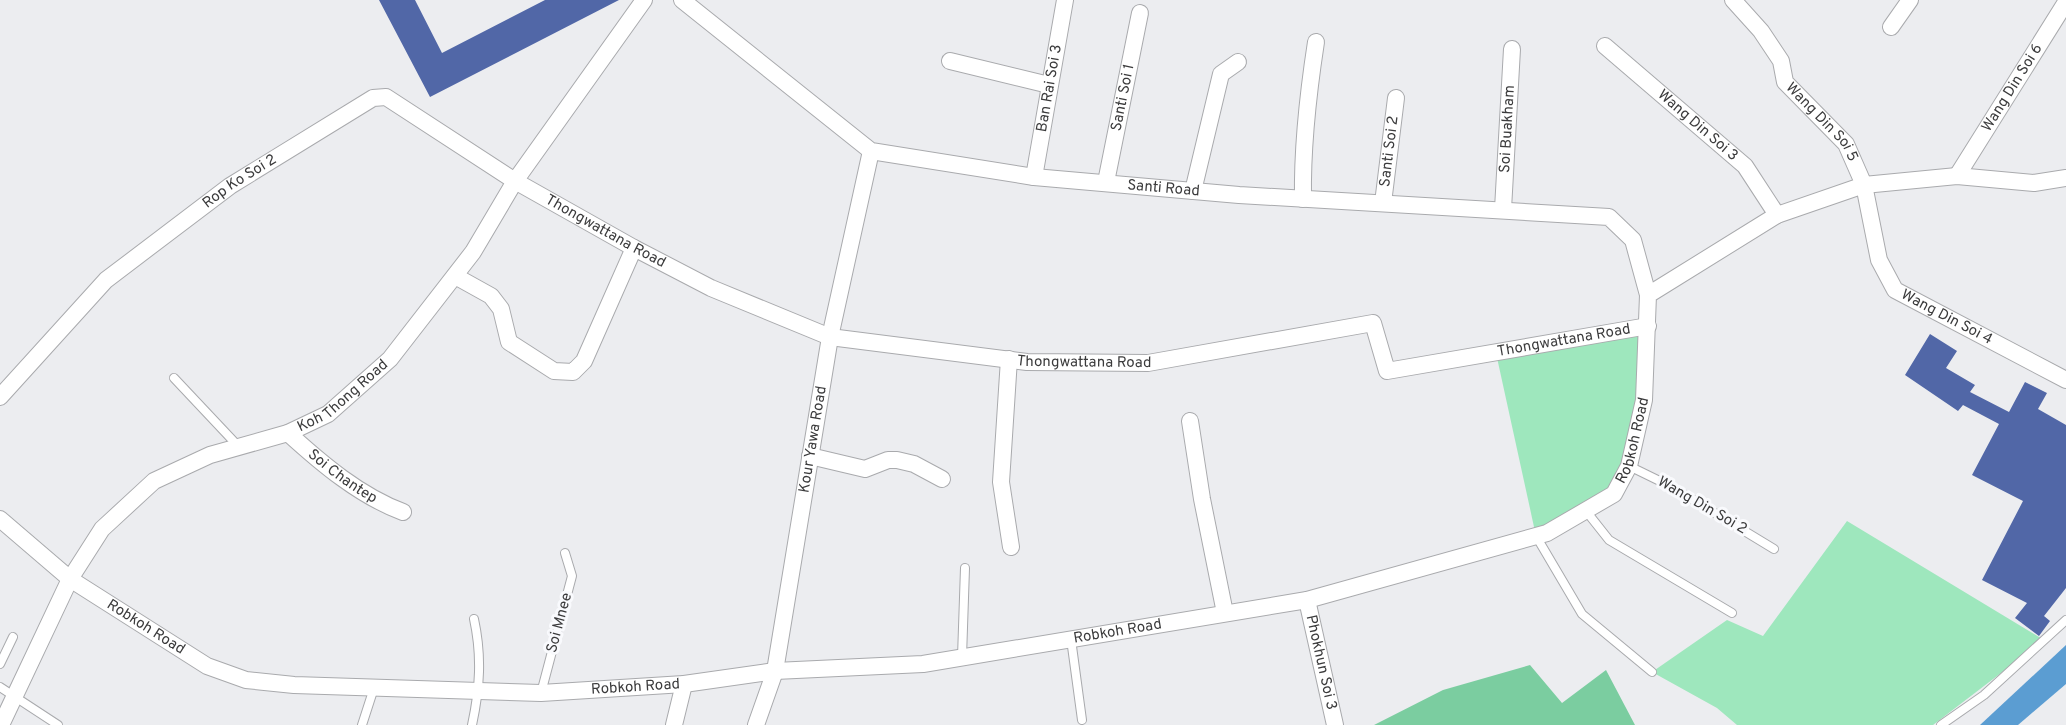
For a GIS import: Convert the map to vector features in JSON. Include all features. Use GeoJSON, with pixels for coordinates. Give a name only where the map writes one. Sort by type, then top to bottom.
{"type":"FeatureCollection","features":[{"type":"Feature","properties":{"kind":"street","name":"Koh Thong Road"},"geometry":{"type":"LineString","coordinates":[[1,725],[8,696],[70,579],[102,530],[154,481],[210,455],[288,433],[328,414],[390,358],[473,252],[515,181],[644,0]]}},
{"type":"Feature","properties":{"kind":"street","name":"Santi Road"},"geometry":{"type":"LineString","coordinates":[[682,0],[871,151],[1034,177],[1303,199],[1609,217],[1633,240],[1648,295]]}},
{"type":"Feature","properties":{"kind":"street","name":"Ban Rai Soi 3"},"geometry":{"type":"LineString","coordinates":[[1034,177],[1065,0]]}},
{"type":"Feature","properties":{"kind":"street","name":"Wang Din Soi 5"},"geometry":{"type":"LineString","coordinates":[[1733,0],[1761,31],[1781,61],[1785,81],[1846,144],[1864,185]]}},
{"type":"Feature","properties":{"kind":"street"},"geometry":{"type":"LineString","coordinates":[[1891,27],[1910,0]]}},
{"type":"Feature","properties":{"kind":"street","name":"Wang Din Soi 6"},"geometry":{"type":"LineString","coordinates":[[1957,176],[2066,2]]}},
{"type":"Feature","properties":{"kind":"street","name":"Santi Soi 1"},"geometry":{"type":"LineString","coordinates":[[1106,182],[1140,13]]}},
{"type":"Feature","properties":{"kind":"street"},"geometry":{"type":"LineString","coordinates":[[1303,199],[1302,160],[1307,101],[1316,42]]}},
{"type":"Feature","properties":{"kind":"street","name":"Wang Din Soi 3"},"geometry":{"type":"LineString","coordinates":[[1605,46],[1745,166],[1777,215]]}},
{"type":"Feature","properties":{"kind":"street","name":"Soi Buakham"},"geometry":{"type":"LineString","coordinates":[[1503,209],[1512,49]]}},
{"type":"Feature","properties":{"kind":"street"},"geometry":{"type":"LineString","coordinates":[[950,62],[1049,85]]}},
{"type":"Feature","properties":{"kind":"street"},"geometry":{"type":"LineString","coordinates":[[1193,191],[1221,74],[1238,62]]}},
{"type":"Feature","properties":{"kind":"street","name":"Rop Ko Soi 2"},"geometry":{"type":"LineString","coordinates":[[0,398],[106,280],[230,186],[373,98],[386,97],[515,181]]}},
{"type":"Feature","properties":{"kind":"street","name":"Santi Soi 2"},"geometry":{"type":"LineString","coordinates":[[1383,203],[1396,98]]}},
{"type":"Feature","properties":{"kind":"street","name":"Kour Yawa Road"},"geometry":{"type":"LineString","coordinates":[[756,725],[775,671],[830,337],[871,151]]}},
{"type":"Feature","properties":{"kind":"street"},"geometry":{"type":"LineString","coordinates":[[1648,295],[1777,215],[1864,185],[1957,176],[2034,183],[2066,178]]}},
{"type":"Feature","properties":{"kind":"street","name":"Thongwattana Road"},"geometry":{"type":"LineString","coordinates":[[515,181],[711,288],[830,337],[1009,359],[1149,363],[1373,323],[1387,371],[1648,326]]}},
{"type":"Feature","properties":{"kind":"street","name":"Wang Din Soi 4"},"geometry":{"type":"LineString","coordinates":[[1864,185],[1879,260],[1894,290],[2066,380]]}},
{"type":"Feature","properties":{"kind":"street"},"geometry":{"type":"LineString","coordinates":[[455,276],[491,296],[501,309],[509,342],[555,371],[573,372],[584,361],[634,248]]}},
{"type":"Feature","properties":{"kind":"street","name":"Robkoh Road"},"geometry":{"type":"LineString","coordinates":[[0,519],[70,579],[207,666],[246,680],[294,685],[541,693],[684,684],[775,671],[923,664],[1307,600],[1547,533],[1614,494],[1629,466],[1644,400],[1648,295]]}},
{"type":"Feature","properties":{"kind":"street"},"geometry":{"type":"LineString","coordinates":[[1009,359],[1001,482],[1011,547]]}},
{"type":"Feature","properties":{"kind":"street"},"geometry":{"type":"LineString","coordinates":[[1190,422],[1202,499],[1226,613]]}},
{"type":"Feature","properties":{"kind":"street","name":"Soi Chantep"},"geometry":{"type":"LineString","coordinates":[[288,433],[311,454],[358,489],[381,504],[404,512]]}},
{"type":"Feature","properties":{"kind":"street"},"geometry":{"type":"LineString","coordinates":[[810,456],[865,469],[888,460],[897,460],[914,464],[942,479]]}},
{"type":"Feature","properties":{"kind":"street","name":"Phokhun Soi 3"},"geometry":{"type":"LineString","coordinates":[[1307,600],[1335,725]]}},
{"type":"Feature","properties":{"kind":"street"},"geometry":{"type":"LineString","coordinates":[[674,725],[684,684]]}},
{"type":"Feature","properties":{"kind":"lane"},"geometry":{"type":"LineString","coordinates":[[174,378],[239,448]]}},
{"type":"Feature","properties":{"kind":"lane","name":"Wang Din Soi 2"},"geometry":{"type":"LineString","coordinates":[[1629,466],[1671,487],[1774,549]]}},
{"type":"Feature","properties":{"kind":"lane"},"geometry":{"type":"LineString","coordinates":[[1586,511],[1609,540],[1732,613]]}},
{"type":"Feature","properties":{"kind":"lane"},"geometry":{"type":"LineString","coordinates":[[1536,536],[1582,614],[1652,672]]}},
{"type":"Feature","properties":{"kind":"lane","name":"Soi Mnee"},"geometry":{"type":"LineString","coordinates":[[541,693],[572,576],[565,553]]}},
{"type":"Feature","properties":{"kind":"lane"},"geometry":{"type":"LineString","coordinates":[[962,657],[965,568]]}},
{"type":"Feature","properties":{"kind":"lane"},"geometry":{"type":"LineString","coordinates":[[472,725],[480,691],[480,648],[474,619]]}},
{"type":"Feature","properties":{"kind":"lane"},"geometry":{"type":"LineString","coordinates":[[1941,725],[1984,695],[2066,620]]}},
{"type":"Feature","properties":{"kind":"lane"},"geometry":{"type":"LineString","coordinates":[[0,664],[13,637]]}},
{"type":"Feature","properties":{"kind":"lane"},"geometry":{"type":"LineString","coordinates":[[1071,639],[1082,720]]}},
{"type":"Feature","properties":{"kind":"lane"},"geometry":{"type":"LineString","coordinates":[[362,725],[374,688]]}},
{"type":"Feature","properties":{"kind":"lane"},"geometry":{"type":"LineString","coordinates":[[8,696],[58,725]]}},
{"type":"Feature","properties":{"kind":"green space"},"geometry":{"type":"Polygon","coordinates":[[[1648,326],[1644,400],[1614,494],[1536,536],[1496,353],[1648,326]]]}},
{"type":"Feature","properties":{"kind":"green space"},"geometry":{"type":"Polygon","coordinates":[[[1847,521],[2044,640],[1933,725],[1737,725],[1717,708],[1652,672],[1727,620],[1763,636],[1847,521]]]}},
{"type":"Feature","properties":{"kind":"green space"},"geometry":{"type":"Polygon","coordinates":[[[1530,665],[1562,703],[1606,670],[1635,725],[1374,725],[1443,690],[1530,665]]]}},
{"type":"Feature","properties":{"kind":"water"},"geometry":{"type":"Polygon","coordinates":[[[2066,645],[2066,684],[2018,725],[1980,725],[2066,645]]]}},
{"type":"Feature","properties":{"kind":"building"},"geometry":{"type":"Polygon","coordinates":[[[379,0],[415,0],[442,53],[545,0],[619,0],[430,97],[379,0]]]}},
{"type":"Feature","properties":{"kind":"building"},"geometry":{"type":"Polygon","coordinates":[[[1930,334],[1957,351],[1946,368],[1975,385],[1970,392],[2009,412],[2025,382],[2047,393],[2038,409],[2066,425],[2066,588],[2044,616],[2050,621],[2039,636],[2015,618],[2027,603],[1982,580],[2023,501],[1972,475],[1999,424],[1963,405],[1958,411],[1905,375],[1930,334]]]}}]}
